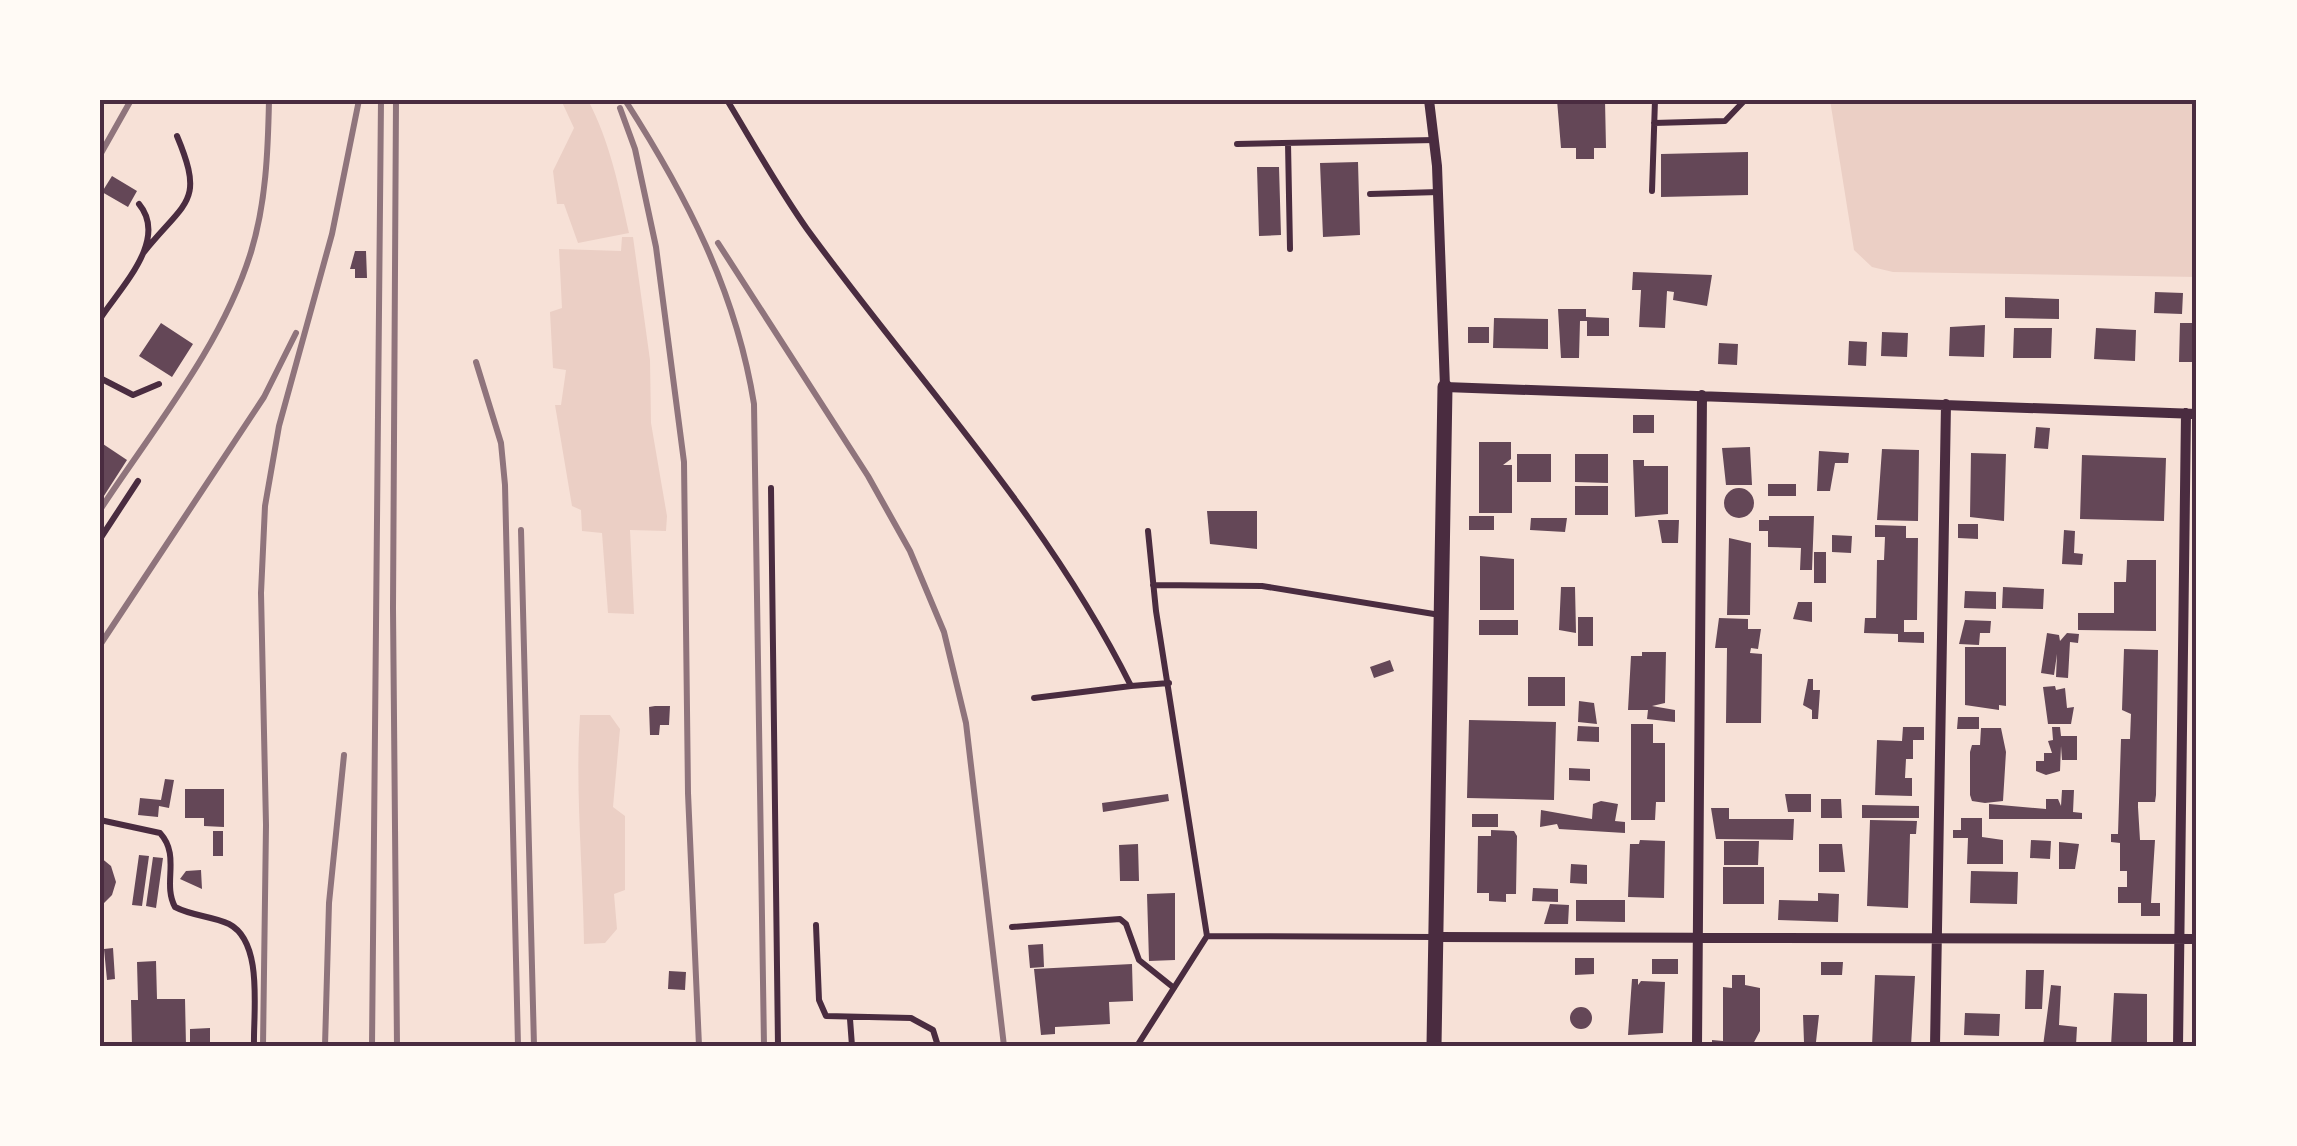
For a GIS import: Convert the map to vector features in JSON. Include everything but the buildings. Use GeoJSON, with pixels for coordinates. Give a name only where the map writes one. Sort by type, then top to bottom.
{"type":"FeatureCollection","features":[{"type":"Feature","properties":{"kind":"street"},"geometry":{"type":"LineString","coordinates":[[1429,100],[1438,192],[1445,387],[1434,1046]]}},
{"type":"Feature","properties":{"kind":"street"},"geometry":{"type":"LineString","coordinates":[[1445,387],[2192,414],[2178,1046]]}},
{"type":"Feature","properties":{"kind":"street"},"geometry":{"type":"LineString","coordinates":[[1697,1046],[1702,396]]}},
{"type":"Feature","properties":{"kind":"street"},"geometry":{"type":"LineString","coordinates":[[1935,1046],[1946,404]]}},
{"type":"Feature","properties":{"kind":"street"},"geometry":{"type":"LineString","coordinates":[[1435,937],[2197,939]]}},
{"type":"Feature","properties":{"kind":"lane"},"geometry":{"type":"LineString","coordinates":[[727,100],[804,225],[1016,496],[1074,584],[1130,686]]}},
{"type":"Feature","properties":{"kind":"lane"},"geometry":{"type":"LineString","coordinates":[[1652,192],[1655,100]]}},
{"type":"Feature","properties":{"kind":"lane"},"geometry":{"type":"LineString","coordinates":[[1654,123],[1725,121],[1745,100]]}},
{"type":"Feature","properties":{"kind":"lane"},"geometry":{"type":"LineString","coordinates":[[100,320],[193,187],[192,173],[177,136]]}},
{"type":"Feature","properties":{"kind":"lane"},"geometry":{"type":"LineString","coordinates":[[1237,144],[1434,140]]}},
{"type":"Feature","properties":{"kind":"lane"},"geometry":{"type":"LineString","coordinates":[[1288,143],[1290,249]]}},
{"type":"Feature","properties":{"kind":"lane"},"geometry":{"type":"LineString","coordinates":[[1370,194],[1438,192]]}},
{"type":"Feature","properties":{"kind":"lane"},"geometry":{"type":"LineString","coordinates":[[139,204],[150,229],[144,252]]}},
{"type":"Feature","properties":{"kind":"lane"},"geometry":{"type":"LineString","coordinates":[[100,378],[133,395],[159,384]]}},
{"type":"Feature","properties":{"kind":"lane"},"geometry":{"type":"LineString","coordinates":[[100,539],[138,481]]}},
{"type":"Feature","properties":{"kind":"lane"},"geometry":{"type":"LineString","coordinates":[[771,488],[778,1046]]}},
{"type":"Feature","properties":{"kind":"lane"},"geometry":{"type":"LineString","coordinates":[[1136,1046],[1207,936],[1148,531]]}},
{"type":"Feature","properties":{"kind":"lane"},"geometry":{"type":"LineString","coordinates":[[1153,585],[1262,586],[1441,616]]}},
{"type":"Feature","properties":{"kind":"lane"},"geometry":{"type":"LineString","coordinates":[[1034,698],[1169,683]]}},
{"type":"Feature","properties":{"kind":"lane"},"geometry":{"type":"LineString","coordinates":[[100,820],[160,833],[172,856],[170,897],[175,907],[226,922],[242,935],[251,962],[254,1046]]}},
{"type":"Feature","properties":{"kind":"lane"},"geometry":{"type":"LineString","coordinates":[[1012,927],[1120,919],[1126,924],[1139,960],[1174,988]]}},
{"type":"Feature","properties":{"kind":"lane"},"geometry":{"type":"LineString","coordinates":[[816,925],[821,1008],[834,1019],[911,1018],[933,1030],[938,1046]]}},
{"type":"Feature","properties":{"kind":"lane"},"geometry":{"type":"LineString","coordinates":[[1207,936],[1435,937]]}},
{"type":"Feature","properties":{"kind":"lane"},"geometry":{"type":"LineString","coordinates":[[850,1019],[852,1046]]}},
{"type":"Feature","properties":{"kind":"shaded area"},"geometry":{"type":"Polygon","coordinates":[[[561,100],[588,100],[608,148],[629,233],[578,243],[564,204],[557,204],[553,171],[574,128],[561,100]]]}},
{"type":"Feature","properties":{"kind":"shaded area"},"geometry":{"type":"Polygon","coordinates":[[[1830,100],[2197,100],[2197,277],[1893,272],[1872,267],[1854,250],[1830,100]]]}},
{"type":"Feature","properties":{"kind":"shaded area"},"geometry":{"type":"Polygon","coordinates":[[[622,237],[633,237],[650,360],[651,423],[667,516],[666,531],[630,530],[634,614],[608,613],[602,533],[582,531],[581,510],[572,506],[555,405],[561,405],[566,370],[553,368],[550,312],[562,308],[559,249],[621,251],[622,237]]]}},
{"type":"Feature","properties":{"kind":"shaded area"},"geometry":{"type":"Polygon","coordinates":[[[580,715],[610,715],[620,729],[613,807],[625,816],[625,890],[614,894],[617,929],[605,943],[584,944],[580,715]]]}},
{"type":"Feature","properties":{"kind":"railway"},"geometry":{"type":"LineString","coordinates":[[100,155],[131,100]]}},
{"type":"Feature","properties":{"kind":"railway"},"geometry":{"type":"LineString","coordinates":[[100,510],[204,354],[238,287],[260,215],[269,100]]}},
{"type":"Feature","properties":{"kind":"railway"},"geometry":{"type":"LineString","coordinates":[[263,1046],[266,825],[261,593],[265,506],[279,426],[332,234],[359,100]]}},
{"type":"Feature","properties":{"kind":"railway"},"geometry":{"type":"LineString","coordinates":[[372,1046],[381,100]]}},
{"type":"Feature","properties":{"kind":"railway"},"geometry":{"type":"LineString","coordinates":[[396,100],[393,608],[397,1046]]}},
{"type":"Feature","properties":{"kind":"railway"},"geometry":{"type":"LineString","coordinates":[[625,100],[706,245],[735,322],[754,404],[764,1046]]}},
{"type":"Feature","properties":{"kind":"railway"},"geometry":{"type":"LineString","coordinates":[[620,108],[635,149],[656,247],[684,462],[688,793],[699,1046]]}},
{"type":"Feature","properties":{"kind":"railway"},"geometry":{"type":"LineString","coordinates":[[718,243],[868,476],[910,551],[944,632],[966,723],[1004,1046]]}},
{"type":"Feature","properties":{"kind":"railway"},"geometry":{"type":"LineString","coordinates":[[100,645],[264,397],[296,333]]}},
{"type":"Feature","properties":{"kind":"railway"},"geometry":{"type":"LineString","coordinates":[[476,362],[501,443],[505,485],[518,1046]]}},
{"type":"Feature","properties":{"kind":"railway"},"geometry":{"type":"LineString","coordinates":[[521,530],[534,1046]]}},
{"type":"Feature","properties":{"kind":"railway"},"geometry":{"type":"LineString","coordinates":[[325,1046],[329,903],[344,755]]}}]}
